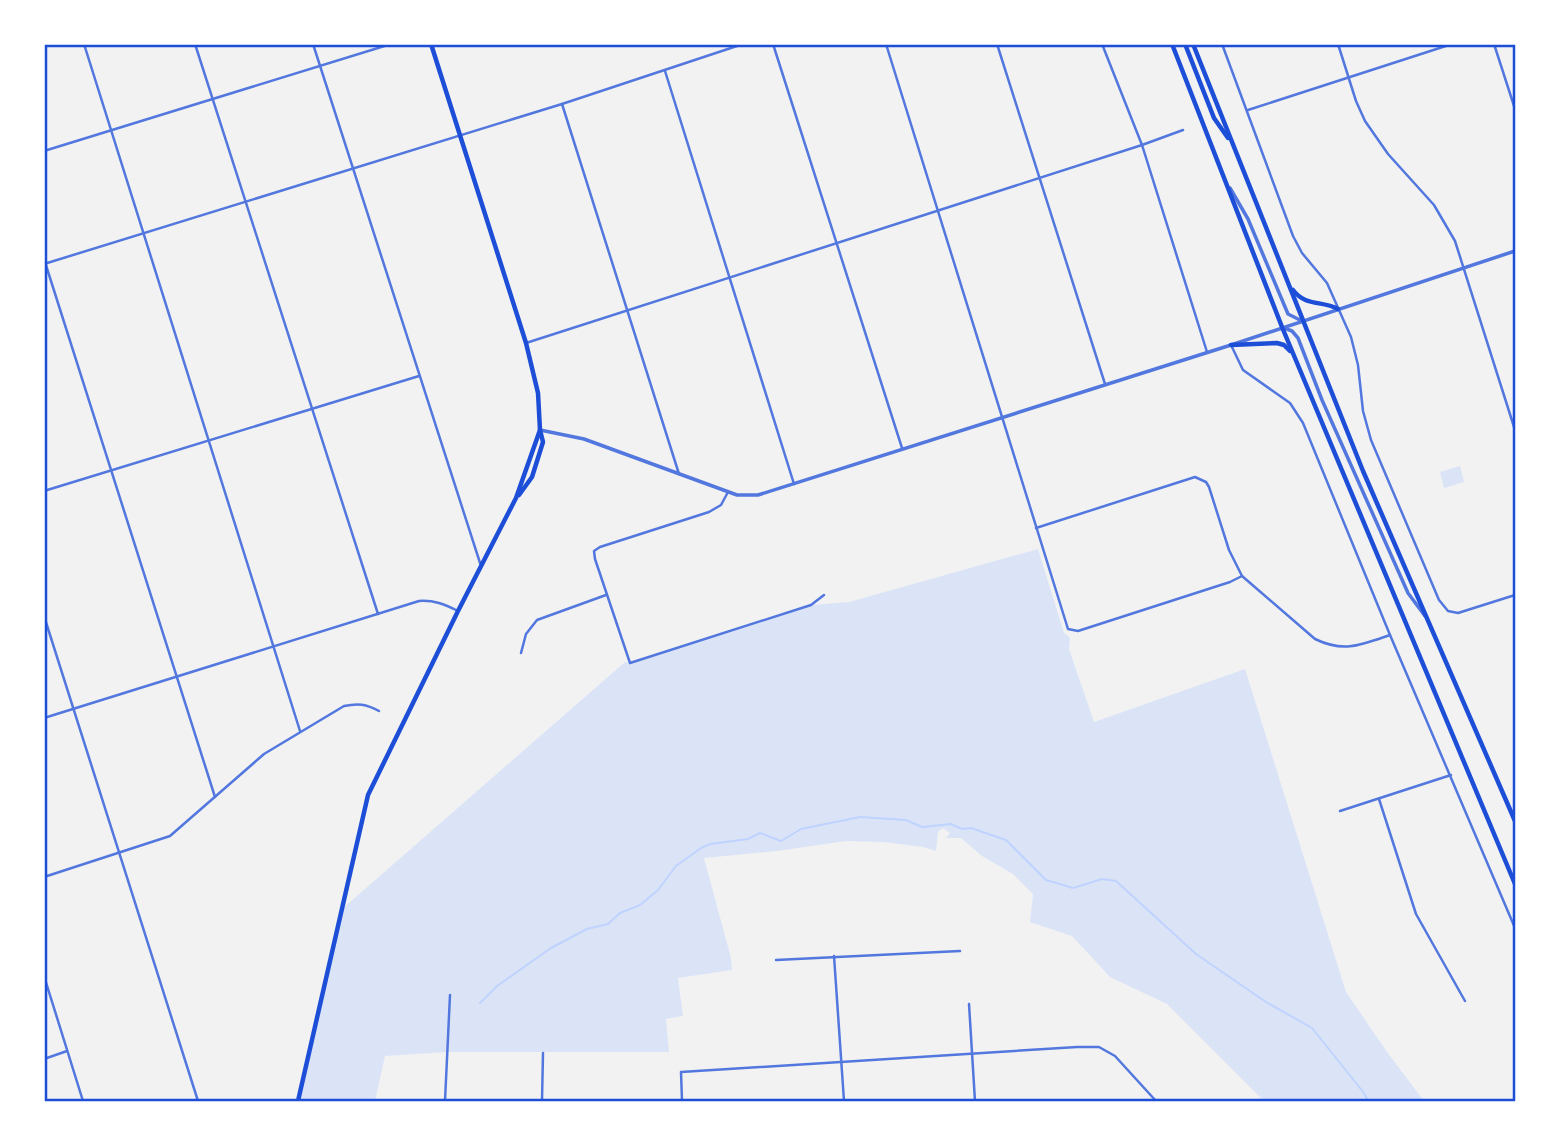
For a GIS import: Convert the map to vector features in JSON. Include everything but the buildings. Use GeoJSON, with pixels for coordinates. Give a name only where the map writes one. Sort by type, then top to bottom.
{"type":"FeatureCollection","features":[{"type":"Feature","properties":{"kind":"main road"},"geometry":{"type":"LineString","coordinates":[[298,1101],[368,795],[481,566],[516,498],[535,470],[542,442],[538,393],[526,343],[431,44]]}},
{"type":"Feature","properties":{"kind":"main road"},"geometry":{"type":"LineString","coordinates":[[1172,44],[1282,327],[1515,884]]}},
{"type":"Feature","properties":{"kind":"main road"},"geometry":{"type":"LineString","coordinates":[[1185,44],[1214,118],[1233,145]]}},
{"type":"Feature","properties":{"kind":"main road"},"geometry":{"type":"LineString","coordinates":[[1193,44],[1303,321],[1427,619],[1515,821]]}},
{"type":"Feature","properties":{"kind":"main road"},"geometry":{"type":"LineString","coordinates":[[1287,282],[1304,302],[1327,304],[1338,309]]}},
{"type":"Feature","properties":{"kind":"main road"},"geometry":{"type":"LineString","coordinates":[[1231,345],[1259,342],[1284,345],[1297,363]]}},
{"type":"Feature","properties":{"kind":"main road"},"geometry":{"type":"LineString","coordinates":[[516,498],[540,430]]}},
{"type":"Feature","properties":{"kind":"street"},"geometry":{"type":"LineString","coordinates":[[84,44],[300,730]]}},
{"type":"Feature","properties":{"kind":"street"},"geometry":{"type":"LineString","coordinates":[[195,44],[378,614]]}},
{"type":"Feature","properties":{"kind":"street"},"geometry":{"type":"LineString","coordinates":[[313,44],[481,566]]}},
{"type":"Feature","properties":{"kind":"street"},"geometry":{"type":"LineString","coordinates":[[44,151],[391,44]]}},
{"type":"Feature","properties":{"kind":"street"},"geometry":{"type":"LineString","coordinates":[[215,797],[44,262],[145,234],[562,104],[743,44]]}},
{"type":"Feature","properties":{"kind":"street"},"geometry":{"type":"LineString","coordinates":[[773,44],[902,448]]}},
{"type":"Feature","properties":{"kind":"street"},"geometry":{"type":"LineString","coordinates":[[886,44],[1070,631],[1076,632],[1204,591],[1241,576]]}},
{"type":"Feature","properties":{"kind":"street"},"geometry":{"type":"LineString","coordinates":[[997,44],[1105,384]]}},
{"type":"Feature","properties":{"kind":"street"},"geometry":{"type":"LineString","coordinates":[[1102,44],[1142,145],[1208,352]]}},
{"type":"Feature","properties":{"kind":"street"},"geometry":{"type":"LineString","coordinates":[[1222,44],[1293,236],[1302,253],[1327,283],[1355,352],[1363,411],[1371,440],[1439,600],[1453,613],[1515,594]]}},
{"type":"Feature","properties":{"kind":"street"},"geometry":{"type":"LineString","coordinates":[[1338,44],[1356,102],[1376,138],[1434,205],[1452,235],[1515,430]]}},
{"type":"Feature","properties":{"kind":"street"},"geometry":{"type":"LineString","coordinates":[[1248,110],[1452,44]]}},
{"type":"Feature","properties":{"kind":"street"},"geometry":{"type":"LineString","coordinates":[[1494,44],[1515,109]]}},
{"type":"Feature","properties":{"kind":"street"},"geometry":{"type":"LineString","coordinates":[[665,71],[794,484]]}},
{"type":"Feature","properties":{"kind":"street"},"geometry":{"type":"LineString","coordinates":[[562,104],[679,474]]}},
{"type":"Feature","properties":{"kind":"street"},"geometry":{"type":"LineString","coordinates":[[526,343],[1183,130]]}},
{"type":"Feature","properties":{"kind":"street"},"geometry":{"type":"LineString","coordinates":[[1225,180],[1248,219],[1288,314],[1291,318],[1303,321]]}},
{"type":"Feature","properties":{"kind":"street"},"geometry":{"type":"LineString","coordinates":[[540,430],[574,436],[728,492],[758,495],[1231,345],[1515,251]]}},
{"type":"Feature","properties":{"kind":"street"},"geometry":{"type":"LineString","coordinates":[[1282,327],[1292,331],[1298,338],[1322,400],[1408,593],[1427,619]]}},
{"type":"Feature","properties":{"kind":"street"},"geometry":{"type":"LineString","coordinates":[[1231,345],[1243,370],[1283,397],[1298,414],[1515,928]]}},
{"type":"Feature","properties":{"kind":"street"},"geometry":{"type":"LineString","coordinates":[[44,491],[419,376]]}},
{"type":"Feature","properties":{"kind":"street"},"geometry":{"type":"LineString","coordinates":[[1036,527],[1190,477],[1200,478],[1209,486],[1228,550],[1241,576],[1315,639],[1338,648],[1349,648],[1390,635]]}},
{"type":"Feature","properties":{"kind":"street"},"geometry":{"type":"LineString","coordinates":[[728,492],[721,505],[709,512],[594,551],[629,663],[811,605],[824,595]]}},
{"type":"Feature","properties":{"kind":"street"},"geometry":{"type":"LineString","coordinates":[[521,653],[526,634],[537,620],[606,595]]}},
{"type":"Feature","properties":{"kind":"street"},"geometry":{"type":"LineString","coordinates":[[44,718],[419,601],[431,600],[458,611]]}},
{"type":"Feature","properties":{"kind":"street"},"geometry":{"type":"LineString","coordinates":[[44,617],[198,1101]]}},
{"type":"Feature","properties":{"kind":"street"},"geometry":{"type":"LineString","coordinates":[[44,877],[170,836],[264,754],[344,706],[368,705],[379,711]]}},
{"type":"Feature","properties":{"kind":"street"},"geometry":{"type":"LineString","coordinates":[[1340,811],[1451,775]]}},
{"type":"Feature","properties":{"kind":"street"},"geometry":{"type":"LineString","coordinates":[[1379,799],[1416,914],[1465,1001]]}},
{"type":"Feature","properties":{"kind":"street"},"geometry":{"type":"LineString","coordinates":[[776,960],[960,951]]}},
{"type":"Feature","properties":{"kind":"street"},"geometry":{"type":"LineString","coordinates":[[834,956],[844,1101]]}},
{"type":"Feature","properties":{"kind":"street"},"geometry":{"type":"LineString","coordinates":[[44,976],[83,1101]]}},
{"type":"Feature","properties":{"kind":"street"},"geometry":{"type":"LineString","coordinates":[[445,1101],[450,995]]}},
{"type":"Feature","properties":{"kind":"street"},"geometry":{"type":"LineString","coordinates":[[969,1004],[975,1101]]}},
{"type":"Feature","properties":{"kind":"street"},"geometry":{"type":"LineString","coordinates":[[682,1101],[681,1072],[1077,1047],[1100,1047],[1115,1056],[1156,1101]]}},
{"type":"Feature","properties":{"kind":"street"},"geometry":{"type":"LineString","coordinates":[[44,1059],[68,1051]]}},
{"type":"Feature","properties":{"kind":"street"},"geometry":{"type":"LineString","coordinates":[[542,1101],[543,1053]]}},
{"type":"Feature","properties":{"kind":"shaded area"},"geometry":{"type":"Polygon","coordinates":[[[1460,466],[1464,482],[1444,488],[1440,472],[1460,466]]]}},
{"type":"Feature","properties":{"kind":"shaded area"},"geometry":{"type":"Polygon","coordinates":[[[1038,549],[1064,633],[1070,638],[1069,649],[1094,722],[1245,669],[1346,992],[1424,1101],[1264,1101],[1167,1004],[1110,977],[1072,936],[1030,922],[1033,894],[1013,874],[982,856],[961,838],[946,838],[950,833],[943,828],[938,832],[936,851],[883,842],[846,841],[704,858],[732,970],[678,978],[683,1016],[666,1019],[669,1052],[447,1052],[385,1056],[375,1101],[298,1101],[342,909],[625,662],[630,663],[811,605],[849,602],[1038,549]]]}},
{"type":"Feature","properties":{"kind":"waterway"},"geometry":{"type":"LineString","coordinates":[[480,1003],[497,986],[551,948],[587,929],[608,924],[620,913],[640,905],[658,890],[676,866],[710,844],[748,839],[760,833],[781,841],[801,829],[860,817],[906,820],[922,827],[951,824],[1006,840],[1046,880],[1073,888],[1102,879],[1116,881],[1196,954],[1266,1002],[1312,1028],[1368,1101]]}}]}
